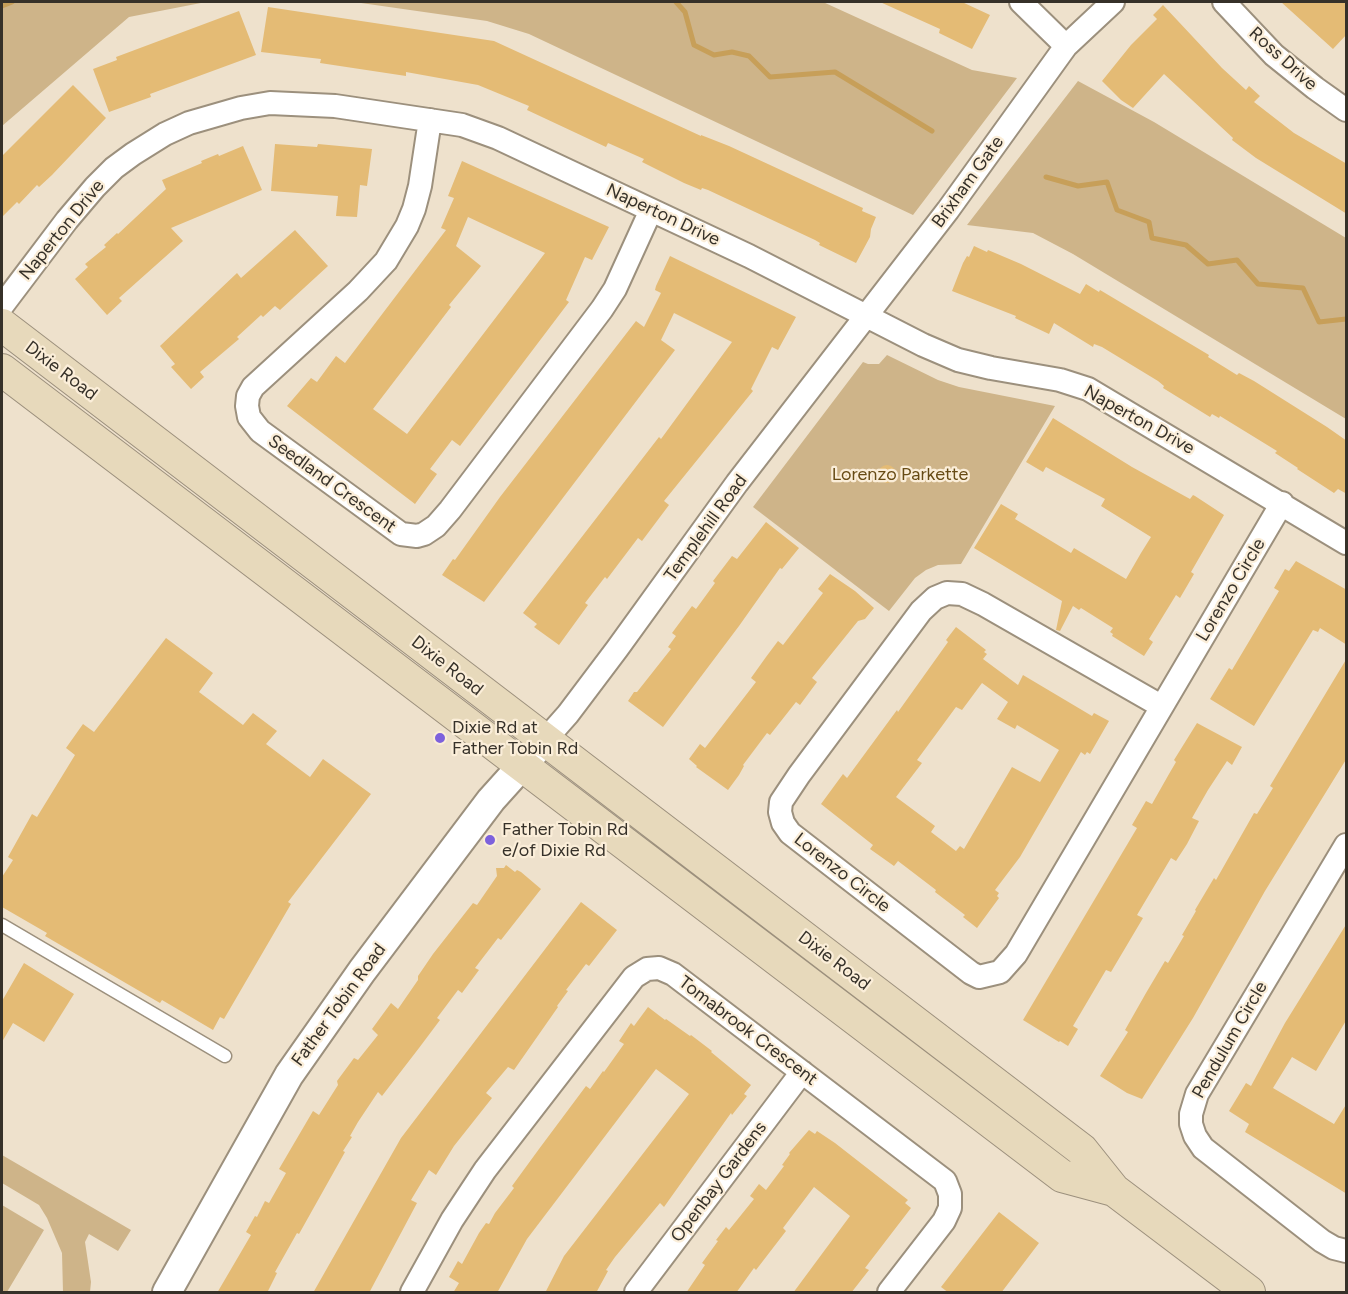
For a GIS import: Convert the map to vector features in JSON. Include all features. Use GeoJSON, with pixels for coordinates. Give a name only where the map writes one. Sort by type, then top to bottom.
{"type":"FeatureCollection","features":[{"type":"Feature","properties":{"kind":"main road","name":"Dixie Road"},"geometry":{"type":"LineString","coordinates":[[2,325],[1082,1150],[1114,1190],[1249,1293]]}},
{"type":"Feature","properties":{"kind":"main road","name":"Dixie Road"},"geometry":{"type":"LineString","coordinates":[[2,370],[1062,1176],[1114,1190]]}},
{"type":"Feature","properties":{"kind":"street"},"geometry":{"type":"LineString","coordinates":[[1021,2],[1066,46],[1113,2]]}},
{"type":"Feature","properties":{"kind":"street","name":"Ross Drive"},"geometry":{"type":"LineString","coordinates":[[1224,2],[1274,55],[1344,104]]}},
{"type":"Feature","properties":{"kind":"street","name":"Brixham Gate"},"geometry":{"type":"LineString","coordinates":[[868,316],[948,210],[1066,46]]}},
{"type":"Feature","properties":{"kind":"street","name":"Naperton Drive"},"geometry":{"type":"LineString","coordinates":[[2,306],[95,187],[133,154],[165,134],[216,114],[270,103],[334,106],[462,125],[498,138],[749,256],[923,345],[958,360],[1060,380],[1088,389],[1347,543]]}},
{"type":"Feature","properties":{"kind":"street","name":"Seedland Crescent"},"geometry":{"type":"LineString","coordinates":[[430,120],[420,186],[414,209],[407,226],[386,261],[358,291],[253,387],[248,396],[247,406],[249,417],[260,431],[401,534],[417,536],[430,531],[457,500],[602,309],[615,289],[651,210]]}},
{"type":"Feature","properties":{"kind":"street","name":"Templehill Road"},"geometry":{"type":"LineString","coordinates":[[545,740],[575,705],[738,483],[868,316]]}},
{"type":"Feature","properties":{"kind":"street","name":"Lorenzo Circle"},"geometry":{"type":"LineString","coordinates":[[1161,706],[982,604],[962,594],[947,593],[934,598],[921,611],[792,784],[781,802],[780,812],[783,823],[790,833],[956,962],[979,977],[1000,972],[1016,954],[1282,503]]}},
{"type":"Feature","properties":{"kind":"street","name":"Father Tobin Road"},"geometry":{"type":"LineString","coordinates":[[167,1293],[289,1075],[362,971],[491,800],[545,740]]}},
{"type":"Feature","properties":{"kind":"street","name":"Pendulum Circle"},"geometry":{"type":"LineString","coordinates":[[1347,845],[1197,1094],[1191,1114],[1195,1136],[1203,1148],[1322,1241],[1334,1248],[1347,1251]]}},
{"type":"Feature","properties":{"kind":"street","name":"Tomabrook Crescent"},"geometry":{"type":"LineString","coordinates":[[412,1293],[452,1220],[484,1170],[634,977],[647,969],[659,968],[673,974],[945,1181],[950,1194],[950,1208],[944,1221],[889,1293]]}},
{"type":"Feature","properties":{"kind":"street","name":"Openbay Gardens"},"geometry":{"type":"LineString","coordinates":[[636,1293],[802,1072]]}},
{"type":"Feature","properties":{"kind":"lane"},"geometry":{"type":"LineString","coordinates":[[2,925],[225,1056]]}},
{"type":"Feature","properties":{"kind":"green space"},"geometry":{"type":"Polygon","coordinates":[[[2,2],[206,2],[129,17],[2,126],[2,2]]]}},
{"type":"Feature","properties":{"kind":"green space"},"geometry":{"type":"Polygon","coordinates":[[[354,2],[823,2],[972,70],[1017,78],[913,215],[529,34],[487,21],[354,2]]]}},
{"type":"Feature","properties":{"kind":"green space"},"geometry":{"type":"Polygon","coordinates":[[[1078,81],[1154,122],[1346,238],[1346,419],[1073,254],[1033,233],[967,225],[1078,81]]]}},
{"type":"Feature","properties":{"kind":"green space","name":"Lorenzo Parkette"},"geometry":{"type":"Polygon","coordinates":[[[887,355],[938,380],[959,387],[1055,406],[961,564],[938,565],[926,570],[915,578],[889,611],[753,507],[863,362],[879,364],[887,355]]]}},
{"type":"Feature","properties":{"kind":"green space"},"geometry":{"type":"Polygon","coordinates":[[[2,1155],[131,1230],[118,1251],[89,1234],[85,1242],[91,1282],[90,1292],[63,1292],[62,1253],[47,1218],[39,1205],[2,1183],[2,1155]]]}},
{"type":"Feature","properties":{"kind":"green space"},"geometry":{"type":"Polygon","coordinates":[[[2,1205],[44,1230],[7,1292],[2,1292],[2,1205]]]}},
{"type":"Feature","properties":{"kind":"building"},"geometry":{"type":"Polygon","coordinates":[[[880,2],[962,2],[990,15],[972,49],[939,33],[940,29],[880,2]]]}},
{"type":"Feature","properties":{"kind":"building"},"geometry":{"type":"Polygon","coordinates":[[[1281,2],[1347,2],[1347,34],[1333,49],[1281,2]]]}},
{"type":"Feature","properties":{"kind":"building"},"geometry":{"type":"Polygon","coordinates":[[[1163,5],[1222,68],[1246,90],[1249,86],[1260,96],[1254,102],[1294,133],[1347,164],[1347,214],[1256,158],[1232,140],[1233,138],[1164,74],[1133,108],[1121,100],[1102,81],[1131,45],[1157,19],[1153,15],[1163,5]]]}},
{"type":"Feature","properties":{"kind":"building"},"geometry":{"type":"Polygon","coordinates":[[[268,7],[494,41],[863,208],[862,211],[876,217],[870,237],[856,263],[819,245],[820,243],[815,240],[708,190],[702,188],[701,190],[684,183],[642,162],[644,159],[608,143],[606,147],[527,110],[529,106],[478,85],[406,72],[406,76],[320,63],[321,59],[261,52],[268,7]]]}},
{"type":"Feature","properties":{"kind":"building"},"geometry":{"type":"Polygon","coordinates":[[[239,11],[256,55],[150,94],[151,97],[109,112],[93,69],[117,60],[116,57],[239,11]]]}},
{"type":"Feature","properties":{"kind":"building"},"geometry":{"type":"Polygon","coordinates":[[[73,85],[106,118],[52,175],[39,187],[37,185],[19,204],[17,202],[2,217],[2,156],[73,85]]]}},
{"type":"Feature","properties":{"kind":"building"},"geometry":{"type":"Polygon","coordinates":[[[275,144],[317,147],[318,144],[372,149],[367,186],[360,185],[357,217],[336,216],[338,196],[271,191],[275,144]]]}},
{"type":"Feature","properties":{"kind":"building"},"geometry":{"type":"Polygon","coordinates":[[[243,146],[262,190],[171,228],[183,241],[119,298],[122,301],[107,315],[75,279],[88,267],[85,264],[166,189],[162,180],[202,163],[201,161],[243,146]]]}},
{"type":"Feature","properties":{"kind":"building"},"geometry":{"type":"Polygon","coordinates":[[[462,161],[609,227],[592,260],[585,257],[566,300],[569,302],[460,446],[452,440],[430,469],[437,474],[415,504],[287,406],[311,378],[317,382],[336,356],[345,363],[446,230],[441,228],[454,198],[448,196],[462,161]],[[468,217],[456,246],[481,266],[449,305],[451,307],[373,409],[407,434],[545,253],[468,217]]]}},
{"type":"Feature","properties":{"kind":"building"},"geometry":{"type":"Polygon","coordinates":[[[295,230],[328,266],[280,310],[275,306],[263,317],[261,315],[237,337],[239,339],[200,372],[204,377],[191,389],[171,367],[175,364],[160,346],[237,273],[241,278],[295,230]]]}},
{"type":"Feature","properties":{"kind":"building"},"geometry":{"type":"Polygon","coordinates":[[[974,246],[1021,264],[1080,294],[1086,284],[1099,292],[1100,290],[1209,355],[1208,357],[1237,375],[1239,373],[1254,381],[1327,427],[1347,441],[1347,494],[1338,489],[1334,493],[1275,453],[1277,451],[1220,416],[1219,418],[1212,414],[1210,417],[1163,388],[1164,386],[1158,381],[1102,347],[1094,344],[1093,347],[1054,323],[1049,334],[1015,318],[1016,316],[952,291],[963,263],[974,246]]]}},
{"type":"Feature","properties":{"kind":"building"},"geometry":{"type":"Polygon","coordinates":[[[670,256],[796,317],[778,350],[772,347],[751,389],[753,391],[664,501],[669,505],[642,541],[638,538],[607,579],[605,577],[585,603],[588,605],[559,645],[534,627],[537,624],[523,613],[659,437],[661,439],[732,342],[674,313],[661,340],[675,350],[484,602],[442,575],[636,321],[644,327],[661,293],[655,290],[670,256]]]}},
{"type":"Feature","properties":{"kind":"building"},"geometry":{"type":"Polygon","coordinates":[[[1053,418],[1132,467],[1190,499],[1193,495],[1195,496],[1224,515],[1191,572],[1194,574],[1180,598],[1176,595],[1149,639],[1153,642],[1144,656],[1112,636],[1110,632],[1113,628],[1081,608],[1079,610],[1073,606],[1060,631],[1056,630],[1062,601],[974,548],[1001,504],[1018,514],[1015,519],[1071,553],[1074,548],[1126,579],[1151,537],[1101,506],[1105,499],[1046,467],[1043,472],[1026,462],[1053,418]]]}},
{"type":"Feature","properties":{"kind":"building"},"geometry":{"type":"Polygon","coordinates":[[[883,465],[891,465],[896,470],[894,481],[883,483],[878,478],[878,470],[883,465]]]}},
{"type":"Feature","properties":{"kind":"building"},"geometry":{"type":"Polygon","coordinates":[[[766,522],[799,548],[782,569],[780,568],[663,727],[628,701],[671,649],[668,647],[676,636],[672,633],[692,606],[696,609],[732,556],[737,559],[766,522]]]}},
{"type":"Feature","properties":{"kind":"building"},"geometry":{"type":"Polygon","coordinates":[[[1296,561],[1347,590],[1347,645],[1320,628],[1318,632],[1313,630],[1254,726],[1210,699],[1229,668],[1232,670],[1279,591],[1274,588],[1285,569],[1289,571],[1296,561]]]}},
{"type":"Feature","properties":{"kind":"building"},"geometry":{"type":"Polygon","coordinates":[[[830,574],[855,591],[874,608],[865,619],[858,621],[812,678],[817,682],[800,705],[796,702],[770,735],[767,733],[728,790],[696,767],[689,759],[700,744],[705,748],[756,682],[751,678],[778,641],[783,645],[823,593],[818,589],[830,574]]]}},
{"type":"Feature","properties":{"kind":"building"},"geometry":{"type":"Polygon","coordinates":[[[956,627],[986,650],[984,652],[987,654],[983,659],[1018,685],[1023,675],[1092,716],[1094,713],[1109,721],[1090,754],[1087,752],[1085,755],[1081,752],[1020,857],[995,890],[999,893],[997,896],[999,898],[977,928],[963,917],[965,915],[935,892],[936,890],[898,861],[894,866],[870,849],[873,845],[821,804],[843,774],[847,778],[897,710],[898,712],[948,642],[946,640],[956,627]],[[982,683],[962,710],[956,707],[917,760],[922,763],[896,797],[935,826],[931,832],[956,851],[960,846],[964,849],[1012,767],[1040,782],[1059,750],[1017,725],[1015,729],[997,719],[1008,702],[982,683]]]}},
{"type":"Feature","properties":{"kind":"building"},"geometry":{"type":"Polygon","coordinates":[[[166,638],[213,673],[199,692],[243,725],[253,713],[277,731],[266,744],[310,777],[323,759],[371,794],[288,902],[291,904],[224,1019],[220,1017],[213,1030],[162,1000],[160,1003],[45,936],[47,933],[2,907],[2,877],[13,860],[8,857],[32,814],[37,817],[75,755],[66,748],[83,724],[94,732],[166,638]]]}},
{"type":"Feature","properties":{"kind":"building"},"geometry":{"type":"Polygon","coordinates":[[[1347,658],[1347,758],[1265,891],[1193,1018],[1142,1099],[1127,1093],[1100,1076],[1128,1032],[1125,1030],[1165,961],[1168,963],[1184,936],[1182,935],[1195,910],[1214,878],[1216,880],[1254,813],[1257,814],[1273,788],[1270,786],[1347,658]]]}},
{"type":"Feature","properties":{"kind":"building"},"geometry":{"type":"Polygon","coordinates":[[[1197,723],[1242,747],[1232,765],[1227,761],[1208,790],[1192,818],[1199,821],[1187,844],[1176,861],[1171,858],[1137,915],[1143,918],[1111,972],[1106,970],[1073,1026],[1078,1029],[1068,1046],[1023,1020],[1137,828],[1132,825],[1146,801],[1152,804],[1176,762],[1174,760],[1197,723]]]}},
{"type":"Feature","properties":{"kind":"building"},"geometry":{"type":"Polygon","coordinates":[[[506,865],[515,872],[517,870],[521,872],[541,889],[501,940],[498,938],[475,968],[479,970],[462,993],[458,990],[437,1018],[440,1020],[382,1096],[378,1092],[350,1136],[352,1137],[343,1151],[345,1152],[275,1272],[277,1273],[267,1293],[217,1293],[251,1235],[246,1232],[255,1216],[257,1217],[265,1201],[269,1203],[286,1173],[279,1169],[313,1111],[319,1115],[338,1085],[337,1081],[354,1058],[358,1060],[378,1035],[372,1029],[391,1003],[398,1009],[433,954],[473,903],[477,905],[497,876],[496,868],[504,868],[506,865]]]}},
{"type":"Feature","properties":{"kind":"building"},"geometry":{"type":"Polygon","coordinates":[[[581,902],[617,930],[589,966],[586,964],[566,990],[568,991],[558,1007],[514,1070],[508,1067],[486,1093],[492,1098],[454,1146],[436,1175],[429,1170],[411,1200],[417,1203],[369,1293],[313,1293],[401,1138],[581,902]]]}},
{"type":"Feature","properties":{"kind":"building"},"geometry":{"type":"Polygon","coordinates":[[[1347,923],[1347,1019],[1316,1071],[1292,1057],[1273,1088],[1334,1124],[1347,1103],[1347,1194],[1245,1132],[1249,1124],[1229,1111],[1246,1083],[1251,1086],[1285,1023],[1347,923]]]}},
{"type":"Feature","properties":{"kind":"building"},"geometry":{"type":"Polygon","coordinates":[[[24,963],[74,994],[44,1042],[13,1023],[2,1042],[2,1001],[24,963]]]}},
{"type":"Feature","properties":{"kind":"building"},"geometry":{"type":"Polygon","coordinates":[[[648,1007],[691,1035],[751,1085],[744,1094],[747,1096],[732,1115],[731,1113],[664,1207],[660,1203],[615,1257],[606,1270],[608,1271],[596,1293],[545,1293],[564,1256],[689,1094],[656,1069],[527,1239],[497,1293],[453,1293],[459,1283],[449,1277],[458,1261],[462,1264],[479,1233],[486,1223],[489,1224],[514,1188],[512,1186],[586,1086],[590,1089],[604,1072],[624,1044],[619,1041],[631,1023],[634,1026],[648,1007]]]}},
{"type":"Feature","properties":{"kind":"building"},"geometry":{"type":"Polygon","coordinates":[[[809,1130],[815,1134],[817,1131],[835,1143],[908,1200],[905,1203],[911,1208],[865,1268],[869,1270],[851,1293],[793,1293],[850,1216],[814,1187],[783,1228],[786,1231],[736,1293],[686,1293],[705,1265],[702,1263],[718,1241],[716,1240],[726,1227],[729,1230],[754,1199],[750,1196],[759,1184],[766,1190],[784,1166],[782,1165],[789,1153],[809,1130]]]}},
{"type":"Feature","properties":{"kind":"building"},"geometry":{"type":"Polygon","coordinates":[[[999,1212],[1039,1243],[1001,1293],[949,1293],[941,1287],[999,1212]]]}},
{"type":"Feature","properties":{"kind":"waterway"},"geometry":{"type":"LineString","coordinates":[[2,6],[12,2]]}},
{"type":"Feature","properties":{"kind":"waterway"},"geometry":{"type":"LineString","coordinates":[[676,2],[685,12],[694,45],[714,55],[732,52],[749,56],[770,77],[835,72],[932,131]]}},
{"type":"Feature","properties":{"kind":"waterway"},"geometry":{"type":"LineString","coordinates":[[1046,177],[1078,186],[1107,182],[1117,210],[1149,222],[1152,238],[1186,245],[1208,264],[1237,260],[1258,284],[1303,288],[1319,322],[1346,319]]}},
{"type":"Feature","properties":{"kind":"place","name":"Dixie Rd at Father Tobin Rd"},"geometry":{"type":"Point","coordinates":[440,738]}},
{"type":"Feature","properties":{"kind":"place","name":"Father Tobin Rd e/of Dixie Rd"},"geometry":{"type":"Point","coordinates":[490,840]}}]}
